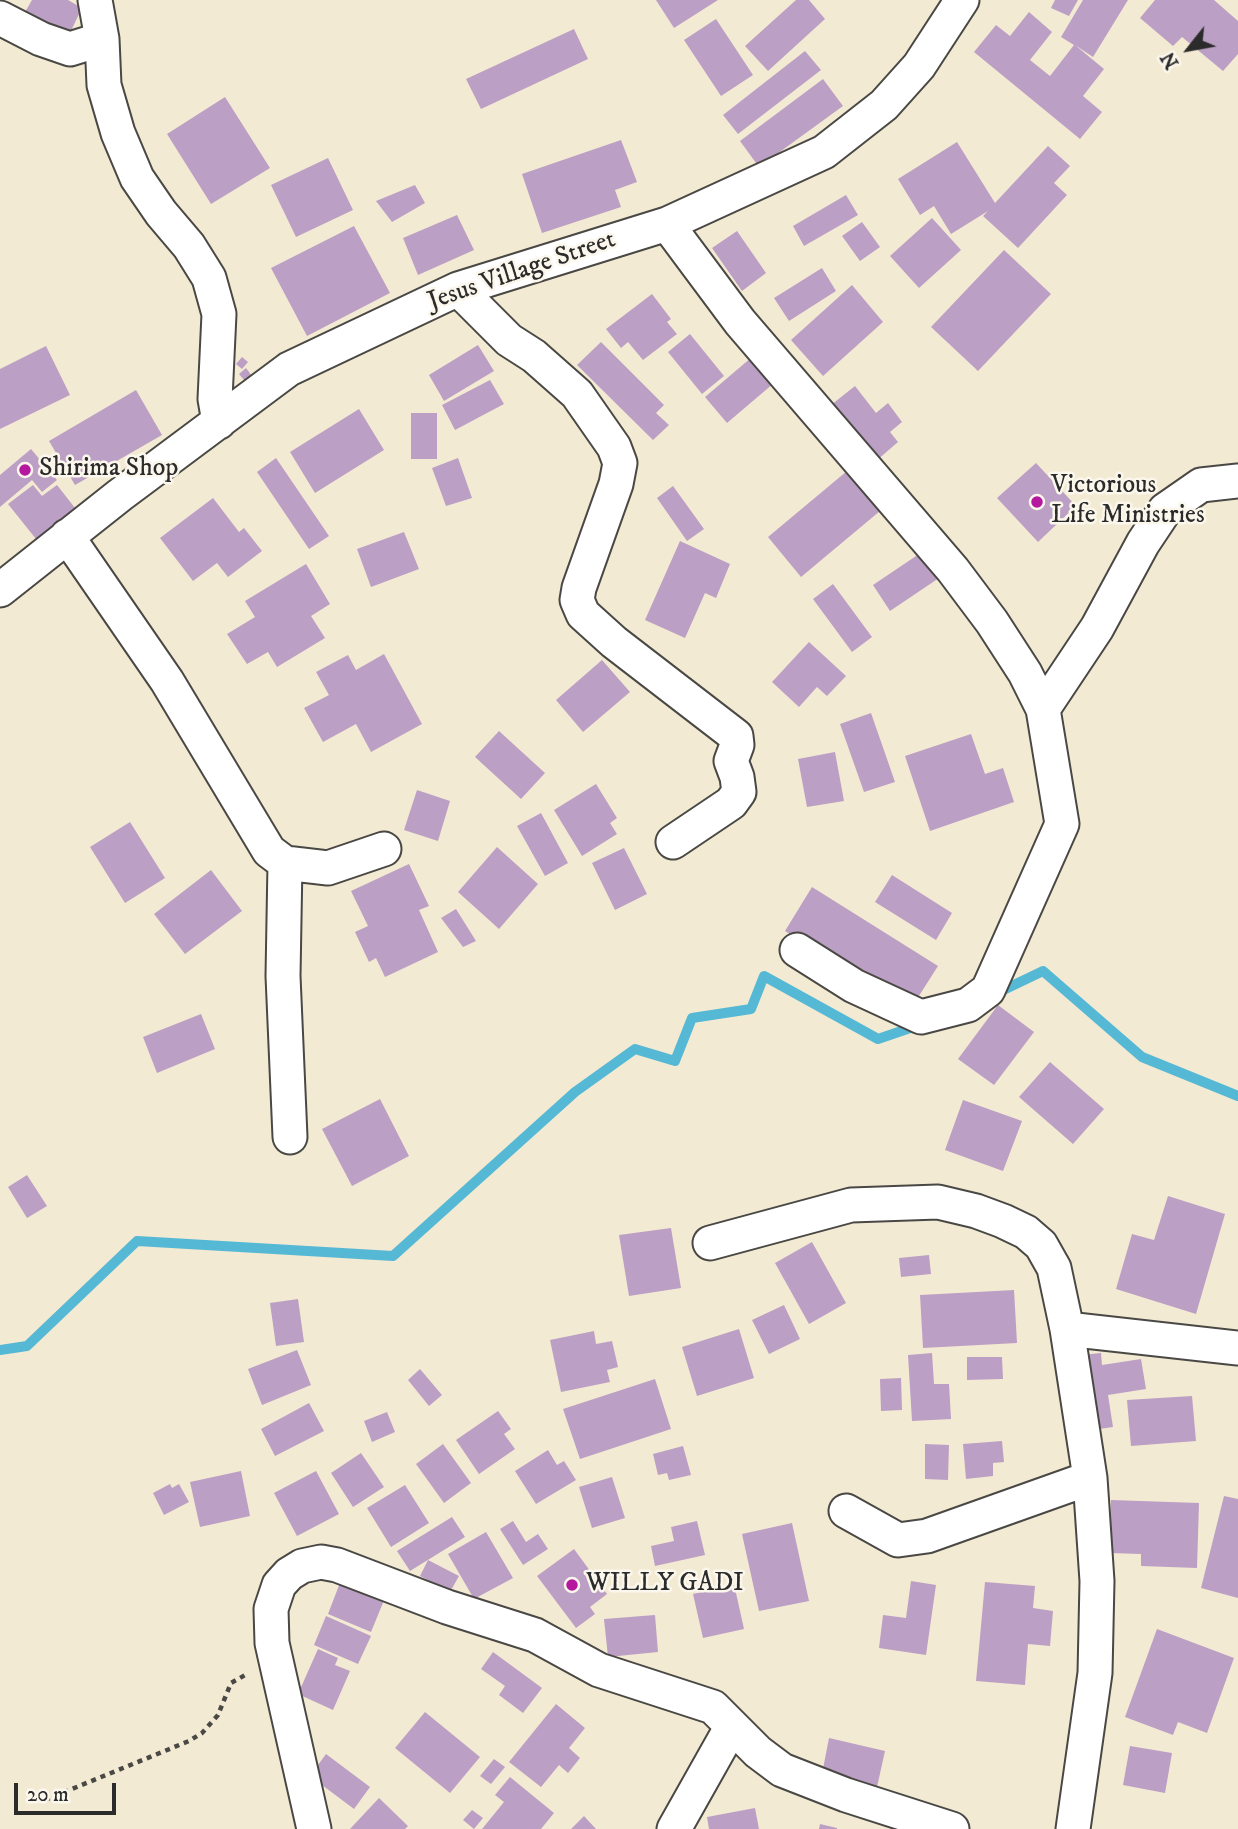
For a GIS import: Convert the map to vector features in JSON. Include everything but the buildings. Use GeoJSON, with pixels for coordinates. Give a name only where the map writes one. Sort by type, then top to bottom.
{"type":"FeatureCollection","features":[{"type":"Feature","properties":{"kind":"street"},"geometry":{"type":"LineString","coordinates":[[95,0],[102,39],[104,85],[118,133],[137,178],[161,213],[189,246],[209,278],[219,314],[215,399],[219,422]]}},
{"type":"Feature","properties":{"kind":"street","name":"Jesus Village Street"},"geometry":{"type":"LineString","coordinates":[[0,590],[67,536],[289,369],[458,289],[667,225],[824,152],[884,105],[902,86],[919,66],[962,0]]}},
{"type":"Feature","properties":{"kind":"street"},"geometry":{"type":"LineString","coordinates":[[0,18],[41,39],[70,49],[102,39]]}},
{"type":"Feature","properties":{"kind":"street"},"geometry":{"type":"LineString","coordinates":[[667,225],[740,322],[953,570],[992,622],[1025,673],[1043,709],[1062,824],[988,990],[968,1005],[921,1017],[854,986],[797,950]]}},
{"type":"Feature","properties":{"kind":"street"},"geometry":{"type":"LineString","coordinates":[[458,289],[509,340],[534,356],[577,394],[614,447],[620,463],[616,484],[579,588],[577,600],[583,614],[614,642],[737,736],[737,745],[731,761],[739,792],[731,803],[673,842]]}},
{"type":"Feature","properties":{"kind":"street"},"geometry":{"type":"LineString","coordinates":[[1043,709],[1097,628],[1143,543],[1165,510],[1201,485],[1238,481]]}},
{"type":"Feature","properties":{"kind":"street"},"geometry":{"type":"LineString","coordinates":[[67,536],[167,681],[269,851],[285,863],[328,868],[384,849]]}},
{"type":"Feature","properties":{"kind":"street"},"geometry":{"type":"LineString","coordinates":[[285,863],[283,976],[289,1137]]}},
{"type":"Feature","properties":{"kind":"street"},"geometry":{"type":"LineString","coordinates":[[710,1243],[851,1205],[938,1202],[976,1211],[1026,1232],[1041,1244],[1054,1268],[1067,1329],[1090,1478],[1097,1581],[1095,1673],[1073,1829]]}},
{"type":"Feature","properties":{"kind":"street"},"geometry":{"type":"LineString","coordinates":[[1067,1329],[1238,1348]]}},
{"type":"Feature","properties":{"kind":"street"},"geometry":{"type":"LineString","coordinates":[[846,1511],[898,1540],[927,1536],[1090,1478]]}},
{"type":"Feature","properties":{"kind":"street"},"geometry":{"type":"LineString","coordinates":[[314,1829],[272,1643],[271,1609],[279,1585],[289,1574],[302,1566],[321,1562],[337,1565],[447,1607],[535,1635],[599,1670],[713,1707],[758,1752],[782,1770],[846,1795],[952,1829]]}},
{"type":"Feature","properties":{"kind":"street"},"geometry":{"type":"LineString","coordinates":[[674,1829],[732,1726]]}},
{"type":"Feature","properties":{"kind":"path"},"geometry":{"type":"LineString","coordinates":[[45,1800],[189,1741],[202,1733],[218,1715],[231,1683],[254,1670],[277,1662]]}},
{"type":"Feature","properties":{"kind":"waterway"},"geometry":{"type":"LineString","coordinates":[[995,994],[1043,971],[1142,1057],[1238,1096]]}},
{"type":"Feature","properties":{"kind":"waterway"},"geometry":{"type":"LineString","coordinates":[[0,1350],[27,1346],[137,1241],[393,1256],[575,1092],[635,1049],[675,1061],[692,1018],[751,1009],[764,976],[878,1039],[919,1025]]}},
{"type":"Feature","properties":{"kind":"place","name":"Shirima Shop"},"geometry":{"type":"Point","coordinates":[25,470]}},
{"type":"Feature","properties":{"kind":"place","name":"Victorious Life Ministries"},"geometry":{"type":"Point","coordinates":[1037,502]}},
{"type":"Feature","properties":{"kind":"place","name":"WILLY GADI"},"geometry":{"type":"Point","coordinates":[572,1585]}}]}
